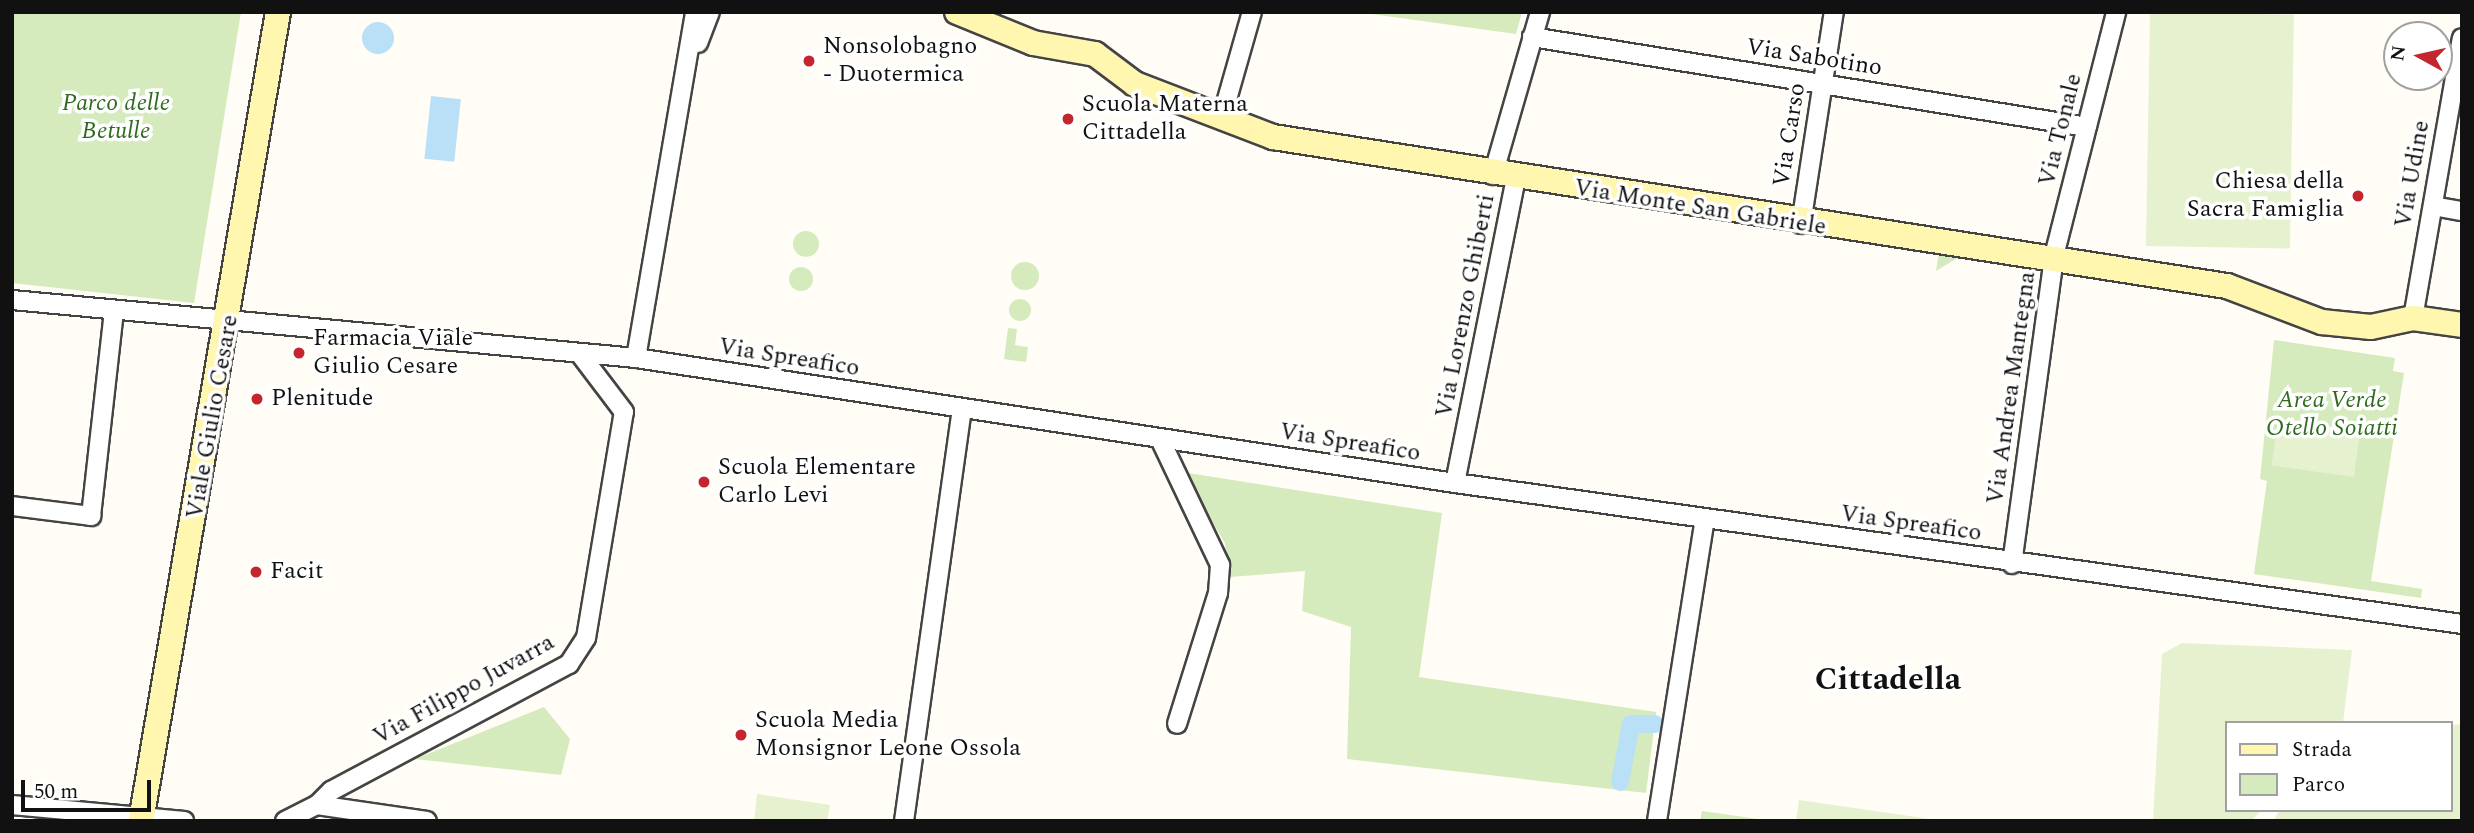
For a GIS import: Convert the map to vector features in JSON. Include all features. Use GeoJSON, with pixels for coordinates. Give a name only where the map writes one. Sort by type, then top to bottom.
{"type":"FeatureCollection","features":[{"type":"Feature","properties":{"kind":"street","name":"Viale Giulio Cesare"},"geometry":{"type":"LineString","coordinates":[[142,818],[229,323],[278,12]]}},
{"type":"Feature","properties":{"kind":"street"},"geometry":{"type":"LineString","coordinates":[[636,358],[688,69],[695,12]]}},
{"type":"Feature","properties":{"kind":"street"},"geometry":{"type":"LineString","coordinates":[[688,69],[710,12]]}},
{"type":"Feature","properties":{"kind":"street","name":"Via Monte San Gabriele"},"geometry":{"type":"LineString","coordinates":[[957,12],[988,18],[1034,43],[1095,54],[1135,84],[1273,137],[1801,224],[2227,286],[2322,323],[2371,327],[2413,318],[2462,325]]}},
{"type":"Feature","properties":{"kind":"street"},"geometry":{"type":"LineString","coordinates":[[1222,117],[1252,12]]}},
{"type":"Feature","properties":{"kind":"street","name":"Via Lorenzo Ghiberti"},"geometry":{"type":"LineString","coordinates":[[1455,483],[1504,177],[1532,37],[1540,12]]}},
{"type":"Feature","properties":{"kind":"street","name":"Via Carso"},"geometry":{"type":"LineString","coordinates":[[1801,224],[1834,12]]}},
{"type":"Feature","properties":{"kind":"street","name":"Via Tonale"},"geometry":{"type":"LineString","coordinates":[[2055,261],[2116,12]]}},
{"type":"Feature","properties":{"kind":"street","name":"Via Sabotino"},"geometry":{"type":"LineString","coordinates":[[1532,37],[2087,127]]}},
{"type":"Feature","properties":{"kind":"street","name":"Via Udine"},"geometry":{"type":"LineString","coordinates":[[2413,318],[2462,37]]}},
{"type":"Feature","properties":{"kind":"street"},"geometry":{"type":"LineString","coordinates":[[2433,206],[2462,211]]}},
{"type":"Feature","properties":{"kind":"street","name":"Via Andrea Mantegna"},"geometry":{"type":"LineString","coordinates":[[2012,564],[2055,261]]}},
{"type":"Feature","properties":{"kind":"street","name":"Via Spreafico"},"geometry":{"type":"LineString","coordinates":[[12,300],[229,323],[636,358],[1455,483],[2012,564],[2462,624]]}},
{"type":"Feature","properties":{"kind":"street"},"geometry":{"type":"LineString","coordinates":[[12,506],[91,516],[114,311]]}},
{"type":"Feature","properties":{"kind":"street","name":"Via Filippo Juvarra"},"geometry":{"type":"LineString","coordinates":[[285,821],[317,805],[331,792],[569,664],[586,638],[624,412],[580,354]]}},
{"type":"Feature","properties":{"kind":"street"},"geometry":{"type":"LineString","coordinates":[[904,821],[962,409]]}},
{"type":"Feature","properties":{"kind":"street"},"geometry":{"type":"LineString","coordinates":[[1160,439],[1220,565],[1218,593],[1177,724]]}},
{"type":"Feature","properties":{"kind":"street"},"geometry":{"type":"LineString","coordinates":[[1657,821],[1665,793],[1705,519]]}},
{"type":"Feature","properties":{"kind":"street"},"geometry":{"type":"LineString","coordinates":[[317,805],[427,821]]}},
{"type":"Feature","properties":{"kind":"street"},"geometry":{"type":"LineString","coordinates":[[12,806],[184,821]]}},
{"type":"Feature","properties":{"kind":"green space","name":"Parco delle Betulle"},"geometry":{"type":"Polygon","coordinates":[[[12,12],[241,12],[194,303],[12,283],[12,12]]]}},
{"type":"Feature","properties":{"kind":"green space"},"geometry":{"type":"Polygon","coordinates":[[[1357,12],[1522,12],[1516,34],[1357,12]]]}},
{"type":"Feature","properties":{"kind":"green space"},"geometry":{"type":"Polygon","coordinates":[[[2150,12],[2294,15],[2290,248],[2146,246],[2150,12]]]}},
{"type":"Feature","properties":{"kind":"green space"},"geometry":{"type":"Polygon","coordinates":[[[806,231],[815,235],[819,244],[815,253],[806,257],[797,253],[793,244],[797,235],[806,231]]]}},
{"type":"Feature","properties":{"kind":"green space"},"geometry":{"type":"Polygon","coordinates":[[[1939,252],[1962,255],[1936,271],[1939,252]]]}},
{"type":"Feature","properties":{"kind":"green space"},"geometry":{"type":"Polygon","coordinates":[[[1025,262],[1035,266],[1039,276],[1035,286],[1025,290],[1015,286],[1011,276],[1015,266],[1025,262]]]}},
{"type":"Feature","properties":{"kind":"green space"},"geometry":{"type":"Polygon","coordinates":[[[801,267],[809,271],[813,279],[809,287],[801,291],[793,287],[789,279],[793,271],[801,267]]]}},
{"type":"Feature","properties":{"kind":"green space"},"geometry":{"type":"Polygon","coordinates":[[[1016,299],[1024,299],[1031,306],[1031,314],[1024,321],[1016,321],[1009,314],[1009,306],[1016,299]]]}},
{"type":"Feature","properties":{"kind":"green space"},"geometry":{"type":"Polygon","coordinates":[[[1008,328],[1017,329],[1015,345],[1028,347],[1026,362],[1004,359],[1008,328]]]}},
{"type":"Feature","properties":{"kind":"green space","name":"Area Verde Otello Soiatti"},"geometry":{"type":"Polygon","coordinates":[[[2274,340],[2395,358],[2393,371],[2404,373],[2371,581],[2422,589],[2421,598],[2254,574],[2267,481],[2260,479],[2274,340]]]}},
{"type":"Feature","properties":{"kind":"green space"},"geometry":{"type":"Polygon","coordinates":[[[2278,420],[2360,432],[2354,477],[2272,466],[2278,420]]]}},
{"type":"Feature","properties":{"kind":"green space"},"geometry":{"type":"Polygon","coordinates":[[[1182,472],[1442,513],[1419,677],[1656,712],[1656,718],[1626,718],[1615,764],[1629,766],[1633,730],[1654,729],[1646,793],[1347,759],[1351,627],[1302,611],[1305,571],[1230,577],[1225,543],[1182,472]]]}},
{"type":"Feature","properties":{"kind":"green space"},"geometry":{"type":"Polygon","coordinates":[[[2182,643],[2352,650],[2343,721],[2226,721],[2226,812],[2260,812],[2251,821],[2153,821],[2162,654],[2182,643]]]}},
{"type":"Feature","properties":{"kind":"green space"},"geometry":{"type":"Polygon","coordinates":[[[544,707],[570,739],[561,775],[415,759],[544,707]]]}},
{"type":"Feature","properties":{"kind":"green space"},"geometry":{"type":"Polygon","coordinates":[[[2462,724],[2462,821],[2273,821],[2279,812],[2453,812],[2453,725],[2462,724]]]}},
{"type":"Feature","properties":{"kind":"green space"},"geometry":{"type":"Polygon","coordinates":[[[757,794],[830,805],[827,821],[754,821],[757,794]]]}},
{"type":"Feature","properties":{"kind":"green space"},"geometry":{"type":"Polygon","coordinates":[[[1799,800],[1944,821],[1796,821],[1799,800]]]}},
{"type":"Feature","properties":{"kind":"green space"},"geometry":{"type":"Polygon","coordinates":[[[1702,811],[1772,821],[1700,821],[1702,811]]]}},
{"type":"Feature","properties":{"kind":"water"},"geometry":{"type":"Polygon","coordinates":[[[378,22],[390,26],[394,38],[390,50],[378,54],[366,50],[362,38],[366,26],[378,22]]]}},
{"type":"Feature","properties":{"kind":"water"},"geometry":{"type":"Polygon","coordinates":[[[431,96],[461,99],[454,162],[424,159],[431,96]]]}},
{"type":"Feature","properties":{"kind":"waterway"},"geometry":{"type":"LineString","coordinates":[[1620,782],[1631,724],[1655,724]]}},
{"type":"Feature","properties":{"kind":"place","name":"Nonsolobagno - Duotermica"},"geometry":{"type":"Point","coordinates":[809,61]}},
{"type":"Feature","properties":{"kind":"place","name":"Scuola Materna Cittadella"},"geometry":{"type":"Point","coordinates":[1068,119]}},
{"type":"Feature","properties":{"kind":"place","name":"Chiesa della Sacra Famiglia"},"geometry":{"type":"Point","coordinates":[2358,196]}},
{"type":"Feature","properties":{"kind":"place","name":"Farmacia Viale Giulio Cesare"},"geometry":{"type":"Point","coordinates":[299,353]}},
{"type":"Feature","properties":{"kind":"place","name":"Plenitude"},"geometry":{"type":"Point","coordinates":[257,399]}},
{"type":"Feature","properties":{"kind":"place","name":"Scuola Elementare Carlo Levi"},"geometry":{"type":"Point","coordinates":[704,482]}},
{"type":"Feature","properties":{"kind":"place","name":"Facit"},"geometry":{"type":"Point","coordinates":[256,572]}},
{"type":"Feature","properties":{"kind":"place","name":"Scuola Media Monsignor Leone Ossola"},"geometry":{"type":"Point","coordinates":[741,735]}},
{"type":"Feature","properties":{"kind":"district","name":"Cittadella"},"geometry":{"type":"Point","coordinates":[1888,680]}}]}
